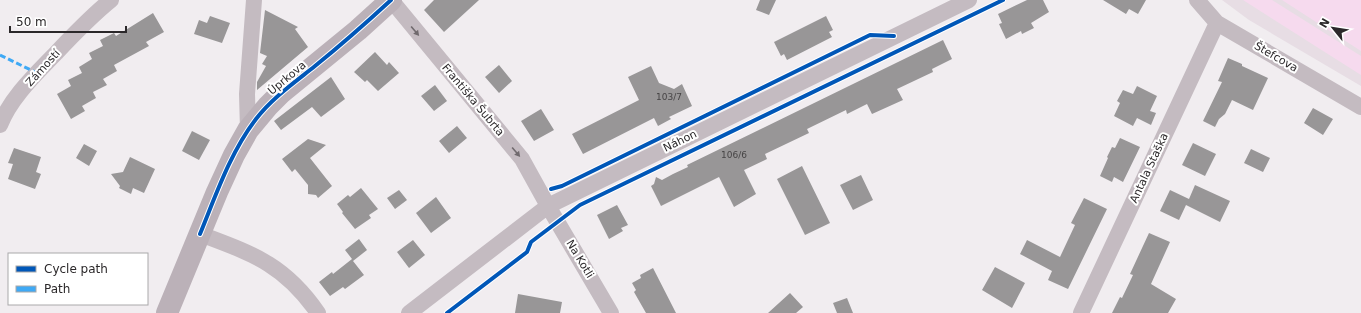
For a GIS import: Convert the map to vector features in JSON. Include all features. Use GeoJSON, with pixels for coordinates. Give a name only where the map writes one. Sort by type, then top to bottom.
{"type":"FeatureCollection","features":[{"type":"Feature","properties":{"kind":"street","name":"Zámostí"},"geometry":{"type":"LineString","coordinates":[[0,125],[13,101],[37,73],[93,14],[111,0]]}},
{"type":"Feature","properties":{"kind":"street"},"geometry":{"type":"LineString","coordinates":[[248,130],[247,94],[254,0]]}},
{"type":"Feature","properties":{"kind":"street","name":"Úprkova"},"geometry":{"type":"LineString","coordinates":[[167,313],[234,155],[248,130],[268,106],[282,93],[342,44],[391,0]]}},
{"type":"Feature","properties":{"kind":"street","name":"Františka Šubrta"},"geometry":{"type":"LineString","coordinates":[[391,0],[522,160],[548,206]]}},
{"type":"Feature","properties":{"kind":"street","name":"Náhon"},"geometry":{"type":"LineString","coordinates":[[409,313],[548,206],[969,0]]}},
{"type":"Feature","properties":{"kind":"street","name":"Štefcova"},"geometry":{"type":"LineString","coordinates":[[1197,0],[1217,23],[1361,107]]}},
{"type":"Feature","properties":{"kind":"street","name":"Antala Staška"},"geometry":{"type":"LineString","coordinates":[[1081,313],[1217,23]]}},
{"type":"Feature","properties":{"kind":"street","name":"Na Kotli"},"geometry":{"type":"LineString","coordinates":[[548,206],[611,313]]}},
{"type":"Feature","properties":{"kind":"street"},"geometry":{"type":"LineString","coordinates":[[200,234],[254,256],[276,268],[302,291],[318,313]]}},
{"type":"Feature","properties":{"kind":"shaded area"},"geometry":{"type":"Polygon","coordinates":[[[1222,0],[1361,0],[1361,86],[1249,20],[1222,0]]]}},
{"type":"Feature","properties":{"kind":"shaded area"},"geometry":{"type":"Polygon","coordinates":[[[1243,0],[1272,0],[1361,56],[1361,75],[1243,0]]]}},
{"type":"Feature","properties":{"kind":"shaded area"},"geometry":{"type":"Polygon","coordinates":[[[1282,0],[1361,0],[1361,51],[1282,0]]]}},
{"type":"Feature","properties":{"kind":"building"},"geometry":{"type":"Polygon","coordinates":[[[434,0],[479,0],[444,32],[424,10],[434,0]]]}},
{"type":"Feature","properties":{"kind":"building"},"geometry":{"type":"Polygon","coordinates":[[[760,0],[776,0],[769,15],[756,10],[760,0]]]}},
{"type":"Feature","properties":{"kind":"building"},"geometry":{"type":"Polygon","coordinates":[[[1027,0],[1043,0],[1049,12],[1031,23],[1034,28],[1022,34],[1021,31],[1006,39],[999,24],[1002,23],[998,14],[1027,0]]]}},
{"type":"Feature","properties":{"kind":"building"},"geometry":{"type":"Polygon","coordinates":[[[1103,0],[1146,0],[1138,14],[1129,9],[1126,14],[1103,0]]]}},
{"type":"Feature","properties":{"kind":"building"},"geometry":{"type":"Polygon","coordinates":[[[265,10],[298,27],[295,29],[308,47],[257,90],[257,82],[266,66],[262,64],[267,56],[260,53],[265,10]]]}},
{"type":"Feature","properties":{"kind":"building"},"geometry":{"type":"Polygon","coordinates":[[[153,13],[164,32],[146,42],[149,46],[114,65],[117,71],[103,79],[107,85],[93,92],[96,98],[82,106],[85,111],[71,119],[57,94],[71,86],[68,80],[82,73],[79,67],[92,59],[89,53],[103,46],[100,40],[114,33],[116,36],[153,13]]]}},
{"type":"Feature","properties":{"kind":"building"},"geometry":{"type":"Polygon","coordinates":[[[210,16],[230,23],[222,43],[194,34],[199,20],[207,23],[210,16]]]}},
{"type":"Feature","properties":{"kind":"building"},"geometry":{"type":"Polygon","coordinates":[[[826,16],[833,30],[829,32],[832,37],[787,60],[784,54],[781,56],[774,42],[826,16]]]}},
{"type":"Feature","properties":{"kind":"building"},"geometry":{"type":"Polygon","coordinates":[[[943,40],[952,59],[932,69],[933,72],[897,89],[903,100],[872,114],[867,104],[847,114],[846,110],[807,129],[809,133],[765,154],[767,159],[744,170],[756,194],[734,207],[719,177],[661,206],[651,186],[654,184],[656,177],[662,180],[688,167],[687,165],[943,40]]]}},
{"type":"Feature","properties":{"kind":"building"},"geometry":{"type":"Polygon","coordinates":[[[375,52],[387,65],[389,62],[399,73],[378,91],[367,80],[365,82],[354,72],[375,52]]]}},
{"type":"Feature","properties":{"kind":"building"},"geometry":{"type":"Polygon","coordinates":[[[1228,58],[1268,78],[1253,110],[1232,100],[1225,114],[1219,119],[1215,127],[1203,121],[1222,82],[1218,81],[1228,58]]]}},
{"type":"Feature","properties":{"kind":"building"},"geometry":{"type":"Polygon","coordinates":[[[499,65],[512,81],[499,93],[485,77],[499,65]]]}},
{"type":"Feature","properties":{"kind":"building"},"geometry":{"type":"Polygon","coordinates":[[[651,66],[659,83],[674,89],[682,84],[692,106],[669,117],[671,119],[658,126],[654,118],[583,154],[572,134],[639,100],[628,77],[651,66]]]}},
{"type":"Feature","properties":{"kind":"building"},"geometry":{"type":"Polygon","coordinates":[[[331,77],[345,99],[321,117],[312,107],[281,130],[274,121],[331,77]]]}},
{"type":"Feature","properties":{"kind":"building"},"geometry":{"type":"Polygon","coordinates":[[[435,85],[447,101],[434,111],[421,96],[435,85]]]}},
{"type":"Feature","properties":{"kind":"building"},"geometry":{"type":"Polygon","coordinates":[[[1137,86],[1157,96],[1150,111],[1156,113],[1151,125],[1137,118],[1133,126],[1114,116],[1120,103],[1117,101],[1123,90],[1133,94],[1137,86]]]}},
{"type":"Feature","properties":{"kind":"building"},"geometry":{"type":"Polygon","coordinates":[[[1313,108],[1333,119],[1323,135],[1304,123],[1313,108]]]}},
{"type":"Feature","properties":{"kind":"building"},"geometry":{"type":"Polygon","coordinates":[[[541,109],[554,130],[534,141],[521,121],[541,109]]]}},
{"type":"Feature","properties":{"kind":"building"},"geometry":{"type":"Polygon","coordinates":[[[457,126],[467,138],[449,153],[439,141],[457,126]]]}},
{"type":"Feature","properties":{"kind":"building"},"geometry":{"type":"Polygon","coordinates":[[[192,131],[210,140],[199,160],[182,151],[192,131]]]}},
{"type":"Feature","properties":{"kind":"building"},"geometry":{"type":"Polygon","coordinates":[[[1120,138],[1140,147],[1123,182],[1114,177],[1112,182],[1100,176],[1112,147],[1115,148],[1120,138]]]}},
{"type":"Feature","properties":{"kind":"building"},"geometry":{"type":"Polygon","coordinates":[[[308,139],[326,145],[310,158],[332,186],[318,198],[316,195],[308,194],[308,185],[295,169],[292,172],[282,159],[308,139]]]}},
{"type":"Feature","properties":{"kind":"building"},"geometry":{"type":"Polygon","coordinates":[[[1193,143],[1216,154],[1205,176],[1182,165],[1193,143]]]}},
{"type":"Feature","properties":{"kind":"building"},"geometry":{"type":"Polygon","coordinates":[[[84,144],[97,151],[89,166],[76,158],[84,144]]]}},
{"type":"Feature","properties":{"kind":"building"},"geometry":{"type":"Polygon","coordinates":[[[14,148],[41,157],[36,172],[41,174],[35,189],[8,179],[13,164],[8,163],[14,148]]]}},
{"type":"Feature","properties":{"kind":"building"},"geometry":{"type":"Polygon","coordinates":[[[1251,149],[1270,158],[1263,172],[1244,163],[1251,149]]]}},
{"type":"Feature","properties":{"kind":"building"},"geometry":{"type":"Polygon","coordinates":[[[130,157],[155,169],[144,193],[133,188],[131,194],[119,188],[120,186],[111,174],[123,172],[130,157]]]}},
{"type":"Feature","properties":{"kind":"building"},"geometry":{"type":"Polygon","coordinates":[[[802,166],[830,223],[805,235],[777,179],[802,166]]]}},
{"type":"Feature","properties":{"kind":"building"},"geometry":{"type":"Polygon","coordinates":[[[861,175],[873,200],[853,210],[840,185],[861,175]]]}},
{"type":"Feature","properties":{"kind":"building"},"geometry":{"type":"Polygon","coordinates":[[[1195,185],[1230,201],[1220,222],[1186,205],[1179,220],[1160,211],[1170,190],[1189,199],[1195,185]]]}},
{"type":"Feature","properties":{"kind":"building"},"geometry":{"type":"Polygon","coordinates":[[[361,188],[378,209],[369,215],[371,218],[355,229],[342,213],[343,212],[337,204],[348,195],[350,197],[361,188]]]}},
{"type":"Feature","properties":{"kind":"building"},"geometry":{"type":"Polygon","coordinates":[[[399,190],[407,200],[395,209],[387,198],[399,190]]]}},
{"type":"Feature","properties":{"kind":"building"},"geometry":{"type":"Polygon","coordinates":[[[436,197],[451,218],[431,233],[416,213],[436,197]]]}},
{"type":"Feature","properties":{"kind":"building"},"geometry":{"type":"Polygon","coordinates":[[[1084,198],[1107,209],[1068,289],[1048,280],[1052,271],[1020,254],[1027,240],[1060,257],[1075,225],[1071,223],[1084,198]]]}},
{"type":"Feature","properties":{"kind":"building"},"geometry":{"type":"Polygon","coordinates":[[[617,205],[628,225],[621,228],[623,231],[609,239],[597,215],[617,205]]]}},
{"type":"Feature","properties":{"kind":"building"},"geometry":{"type":"Polygon","coordinates":[[[1149,233],[1170,242],[1151,284],[1176,299],[1168,313],[1112,313],[1120,297],[1122,298],[1133,275],[1130,274],[1149,233]]]}},
{"type":"Feature","properties":{"kind":"building"},"geometry":{"type":"Polygon","coordinates":[[[359,239],[367,250],[353,261],[364,275],[345,289],[343,287],[330,296],[319,282],[332,272],[333,274],[352,259],[345,250],[359,239]]]}},
{"type":"Feature","properties":{"kind":"building"},"geometry":{"type":"Polygon","coordinates":[[[413,240],[425,255],[409,268],[397,252],[413,240]]]}},
{"type":"Feature","properties":{"kind":"building"},"geometry":{"type":"Polygon","coordinates":[[[995,267],[1025,283],[1012,308],[982,290],[995,267]]]}},
{"type":"Feature","properties":{"kind":"building"},"geometry":{"type":"Polygon","coordinates":[[[653,268],[676,313],[646,313],[634,292],[636,290],[632,283],[641,278],[640,275],[653,268]]]}},
{"type":"Feature","properties":{"kind":"building"},"geometry":{"type":"Polygon","coordinates":[[[790,293],[803,307],[796,313],[768,313],[790,293]]]}},
{"type":"Feature","properties":{"kind":"building"},"geometry":{"type":"Polygon","coordinates":[[[518,294],[562,302],[560,313],[515,313],[518,294]]]}},
{"type":"Feature","properties":{"kind":"building"},"geometry":{"type":"Polygon","coordinates":[[[847,298],[853,313],[837,313],[833,303],[847,298]]]}},
{"type":"Feature","properties":{"kind":"marked path"},"geometry":{"type":"LineString","coordinates":[[0,55],[37,73]]}},
{"type":"Feature","properties":{"kind":"cycle path"},"geometry":{"type":"LineString","coordinates":[[200,234],[231,160],[247,132],[262,111],[276,97],[334,50],[391,0]]}},
{"type":"Feature","properties":{"kind":"cycle path"},"geometry":{"type":"LineString","coordinates":[[447,313],[527,252],[531,242],[580,205],[1003,0]]}},
{"type":"Feature","properties":{"kind":"cycle path"},"geometry":{"type":"LineString","coordinates":[[551,189],[562,186],[870,35],[894,36]]}}]}
